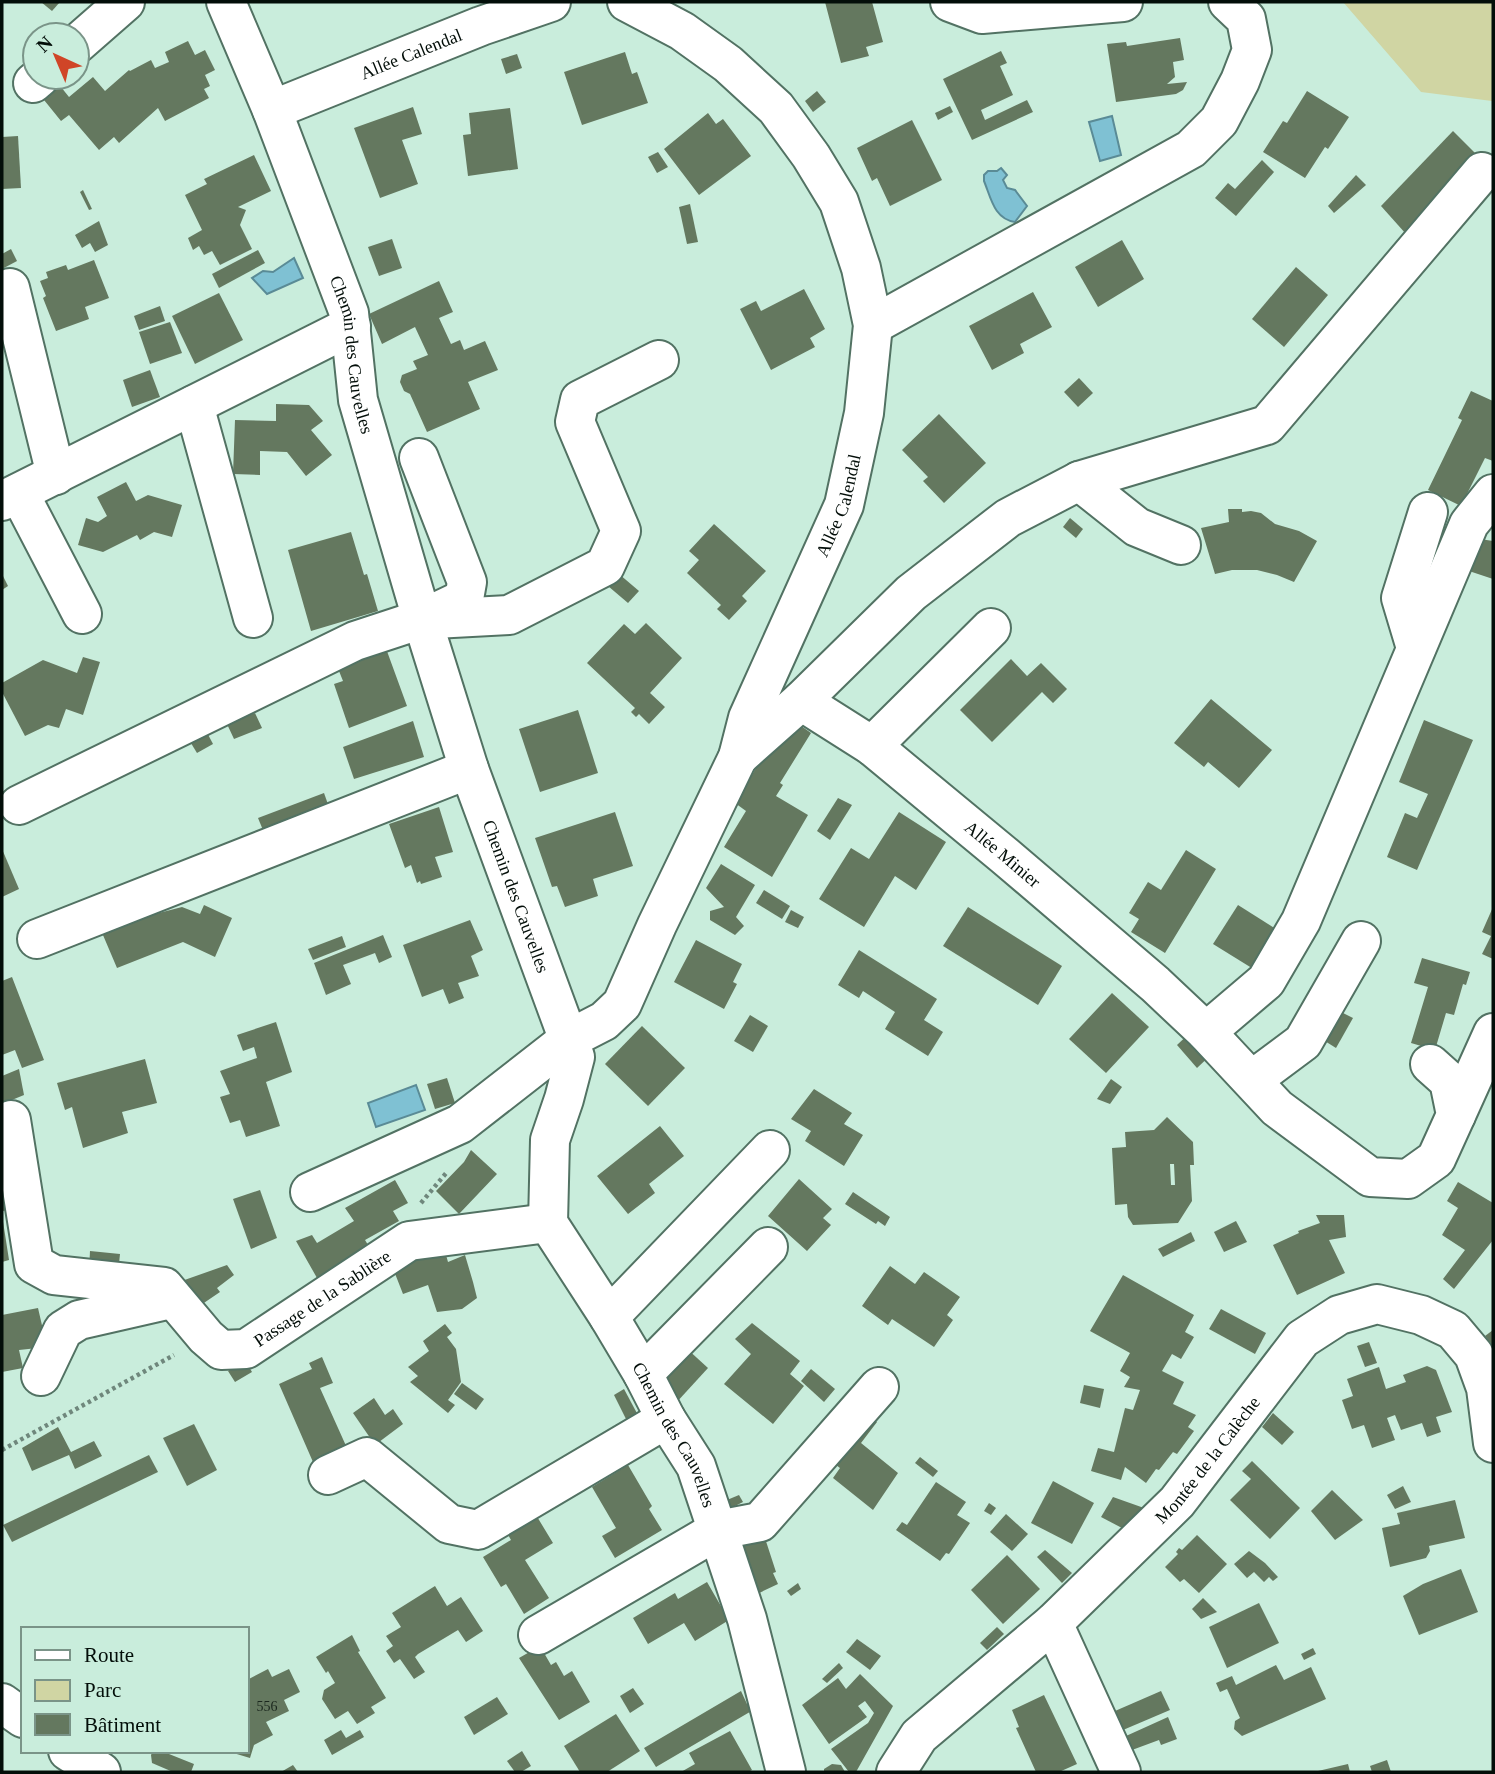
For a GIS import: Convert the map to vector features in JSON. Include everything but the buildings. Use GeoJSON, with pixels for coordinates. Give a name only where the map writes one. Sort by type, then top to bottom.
{"type":"FeatureCollection","features":[{"type":"Feature","properties":{"kind":"street"},"geometry":{"type":"LineString","coordinates":[[91,32],[125,2]]}},
{"type":"Feature","properties":{"kind":"street","name":"Chemin des Cauvelles"},"geometry":{"type":"LineString","coordinates":[[226,2],[272,110],[349,313],[358,400],[422,620],[469,769],[575,1057],[550,1140],[548,1223],[609,1317],[666,1419],[696,1466],[747,1619],[786,1772]]}},
{"type":"Feature","properties":{"kind":"street","name":"Allée Calendal"},"geometry":{"type":"LineString","coordinates":[[272,110],[481,26],[551,2]]}},
{"type":"Feature","properties":{"kind":"street","name":"Allée Calendal"},"geometry":{"type":"LineString","coordinates":[[310,1192],[460,1124],[569,1038],[604,1021],[622,1004],[738,757],[748,718],[844,505],[864,413],[873,325],[861,268],[839,202],[811,156],[776,108],[728,64],[682,31],[627,2]]}},
{"type":"Feature","properties":{"kind":"street"},"geometry":{"type":"LineString","coordinates":[[950,2],[982,15],[1123,2]]}},
{"type":"Feature","properties":{"kind":"street"},"geometry":{"type":"LineString","coordinates":[[873,325],[1191,149],[1219,121],[1240,81],[1252,50],[1246,19],[1228,2]]}},
{"type":"Feature","properties":{"kind":"street"},"geometry":{"type":"LineString","coordinates":[[738,757],[801,701],[911,593],[1008,518],[1079,481],[1267,425],[1482,172]]}},
{"type":"Feature","properties":{"kind":"street"},"geometry":{"type":"LineString","coordinates":[[10,288],[55,475]]}},
{"type":"Feature","properties":{"kind":"street"},"geometry":{"type":"LineString","coordinates":[[82,614],[11,497],[351,326]]}},
{"type":"Feature","properties":{"kind":"street"},"geometry":{"type":"LineString","coordinates":[[422,620],[509,615],[606,566],[621,531],[575,422],[580,400],[659,360]]}},
{"type":"Feature","properties":{"kind":"street"},"geometry":{"type":"LineString","coordinates":[[194,405],[253,618]]}},
{"type":"Feature","properties":{"kind":"street"},"geometry":{"type":"LineString","coordinates":[[19,805],[355,641],[422,620],[464,599],[467,582],[419,458]]}},
{"type":"Feature","properties":{"kind":"street"},"geometry":{"type":"LineString","coordinates":[[1079,481],[1137,527],[1181,545]]}},
{"type":"Feature","properties":{"kind":"street"},"geometry":{"type":"LineString","coordinates":[[1206,1032],[1266,981],[1301,921],[1469,524],[1493,494]]}},
{"type":"Feature","properties":{"kind":"street"},"geometry":{"type":"LineString","coordinates":[[1416,648],[1401,598],[1428,512]]}},
{"type":"Feature","properties":{"kind":"street"},"geometry":{"type":"LineString","coordinates":[[872,746],[991,628]]}},
{"type":"Feature","properties":{"kind":"street","name":"Allée Minier"},"geometry":{"type":"LineString","coordinates":[[801,701],[872,746],[1115,949],[1206,1032],[1277,1108],[1370,1177],[1408,1180],[1436,1159],[1493,1033]]}},
{"type":"Feature","properties":{"kind":"street"},"geometry":{"type":"LineString","coordinates":[[37,939],[469,769]]}},
{"type":"Feature","properties":{"kind":"street"},"geometry":{"type":"LineString","coordinates":[[1252,1080],[1303,1042],[1361,941]]}},
{"type":"Feature","properties":{"kind":"street"},"geometry":{"type":"LineString","coordinates":[[1430,1064],[1449,1081],[1456,1115]]}},
{"type":"Feature","properties":{"kind":"street"},"geometry":{"type":"LineString","coordinates":[[11,1120],[34,1264],[54,1275],[163,1287],[206,1337]]}},
{"type":"Feature","properties":{"kind":"street"},"geometry":{"type":"LineString","coordinates":[[609,1317],[770,1150]]}},
{"type":"Feature","properties":{"kind":"street","name":"Passage de la Sablière"},"geometry":{"type":"LineString","coordinates":[[206,1337],[221,1350],[246,1349],[409,1241],[548,1223]]}},
{"type":"Feature","properties":{"kind":"street"},"geometry":{"type":"LineString","coordinates":[[643,1374],[768,1247]]}},
{"type":"Feature","properties":{"kind":"street"},"geometry":{"type":"LineString","coordinates":[[41,1376],[63,1330],[79,1320],[171,1299]]}},
{"type":"Feature","properties":{"kind":"street","name":"Montée de la Calèche"},"geometry":{"type":"LineString","coordinates":[[896,1772],[919,1735],[1053,1623],[1177,1502],[1302,1339],[1339,1315],[1377,1304],[1421,1315],[1453,1330],[1474,1355],[1486,1388],[1493,1443]]}},
{"type":"Feature","properties":{"kind":"street"},"geometry":{"type":"LineString","coordinates":[[538,1635],[718,1530],[760,1522],[879,1387]]}},
{"type":"Feature","properties":{"kind":"street"},"geometry":{"type":"LineString","coordinates":[[328,1475],[367,1457],[449,1524],[478,1530],[666,1419]]}},
{"type":"Feature","properties":{"kind":"street"},"geometry":{"type":"LineString","coordinates":[[1053,1623],[1121,1772]]}},
{"type":"Feature","properties":{"kind":"street"},"geometry":{"type":"LineString","coordinates":[[2,1703],[21,1717]]}},
{"type":"Feature","properties":{"kind":"street"},"geometry":{"type":"LineString","coordinates":[[71,1753],[101,1772]]}},
{"type":"Feature","properties":{"kind":"path"},"geometry":{"type":"LineString","coordinates":[[2,1450],[206,1337]]}},
{"type":"Feature","properties":{"kind":"green space"},"geometry":{"type":"Polygon","coordinates":[[[1343,2],[1493,2],[1493,103],[1421,92],[1343,2]]]}},
{"type":"Feature","properties":{"kind":"water"},"geometry":{"type":"Polygon","coordinates":[[[1112,116],[1121,155],[1100,161],[1089,122],[1112,116]]]}},
{"type":"Feature","properties":{"kind":"water"},"geometry":{"type":"Polygon","coordinates":[[[1001,168],[1007,175],[1003,180],[1007,188],[1015,190],[1027,206],[1015,222],[1002,217],[998,212],[984,181],[984,175],[988,171],[1001,168]]]}},
{"type":"Feature","properties":{"kind":"water"},"geometry":{"type":"Polygon","coordinates":[[[294,258],[303,278],[267,294],[252,278],[263,271],[273,272],[294,258]]]}},
{"type":"Feature","properties":{"kind":"water"},"geometry":{"type":"Polygon","coordinates":[[[416,1085],[425,1110],[376,1127],[368,1103],[416,1085]]]}}]}
